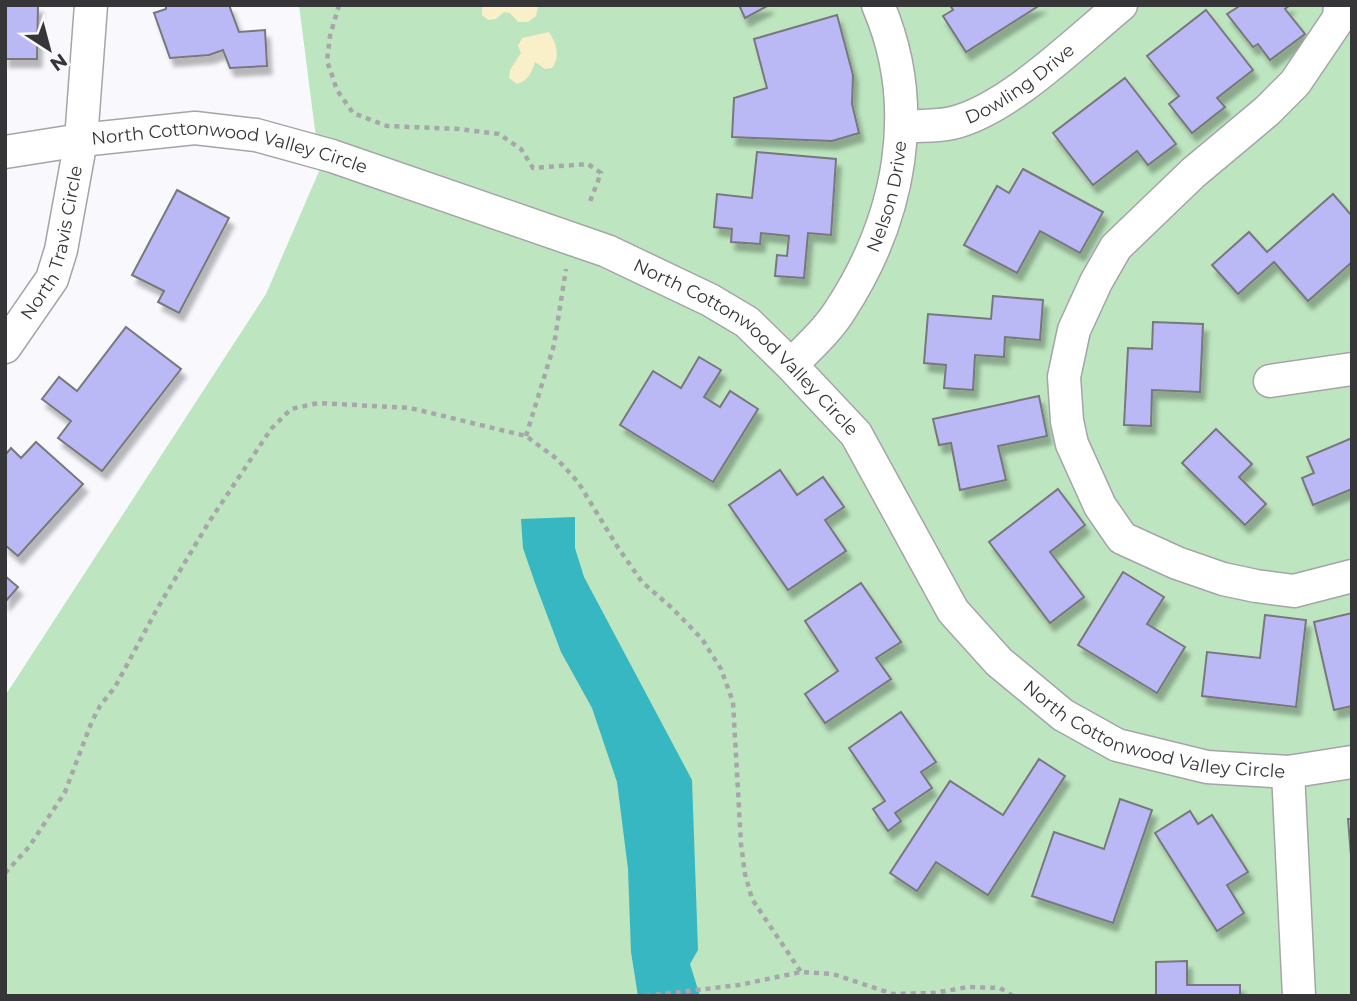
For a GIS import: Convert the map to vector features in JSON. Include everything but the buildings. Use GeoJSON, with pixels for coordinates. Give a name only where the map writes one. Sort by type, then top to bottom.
{"type":"FeatureCollection","features":[{"type":"Feature","properties":{"kind":"street","name":"North Travis Circle"},"geometry":{"type":"LineString","coordinates":[[5,347],[52,279],[61,250],[81,140],[91,5]]}},
{"type":"Feature","properties":{"kind":"street","name":"Nelson Drive"},"geometry":{"type":"LineString","coordinates":[[792,365],[841,311],[871,256],[890,201],[903,127],[899,82],[886,25],[878,5]]}},
{"type":"Feature","properties":{"kind":"street","name":"Dowling Drive"},"geometry":{"type":"LineString","coordinates":[[903,127],[952,123],[989,107],[1029,82],[1121,5]]}},
{"type":"Feature","properties":{"kind":"street"},"geometry":{"type":"LineString","coordinates":[[1340,5],[1339,18],[1295,83],[1267,111],[1193,173],[1116,247],[1074,330],[1064,377],[1067,421],[1072,444],[1100,506],[1122,538],[1177,563],[1223,579],[1256,586],[1294,591],[1352,576]]}},
{"type":"Feature","properties":{"kind":"street","name":"North Cottonwood Valley Circle"},"geometry":{"type":"LineString","coordinates":[[5,152],[81,140],[195,128],[256,135],[331,156],[607,251],[747,322],[792,365],[856,434],[953,611],[999,662],[1063,715],[1117,745],[1207,768],[1288,772],[1352,762]]}},
{"type":"Feature","properties":{"kind":"street"},"geometry":{"type":"LineString","coordinates":[[1270,381],[1352,369]]}},
{"type":"Feature","properties":{"kind":"street"},"geometry":{"type":"LineString","coordinates":[[1288,772],[1300,996]]}},
{"type":"Feature","properties":{"kind":"path"},"geometry":{"type":"LineString","coordinates":[[339,5],[330,36],[327,61],[337,90],[353,113],[387,126],[459,128],[499,134],[521,149],[533,168],[587,164],[601,173],[589,204]]}},
{"type":"Feature","properties":{"kind":"path"},"geometry":{"type":"LineString","coordinates":[[526,436],[554,345],[566,269]]}},
{"type":"Feature","properties":{"kind":"path"},"geometry":{"type":"LineString","coordinates":[[5,873],[29,847],[65,792],[92,721],[115,687],[157,609],[209,522],[271,429],[291,409],[318,403],[410,408],[526,436],[578,482],[642,582],[702,639],[721,669],[733,702],[741,844],[752,899],[802,973]]}},
{"type":"Feature","properties":{"kind":"path"},"geometry":{"type":"LineString","coordinates":[[646,996],[739,985],[802,973],[833,974],[893,994],[934,993],[968,987],[1000,988],[1013,996]]}},
{"type":"Feature","properties":{"kind":"green space"},"geometry":{"type":"Polygon","coordinates":[[[299,5],[1352,5],[1352,996],[5,996],[5,696],[266,294],[320,169],[299,5]]]}},
{"type":"Feature","properties":{"kind":"sand"},"geometry":{"type":"Polygon","coordinates":[[[482,5],[538,7],[536,16],[528,22],[518,22],[510,13],[504,12],[496,19],[488,20],[482,15],[482,5]]]}},
{"type":"Feature","properties":{"kind":"sand"},"geometry":{"type":"Polygon","coordinates":[[[549,32],[556,50],[552,68],[545,69],[535,62],[529,76],[517,84],[509,78],[510,70],[521,53],[518,46],[522,38],[549,32]]]}},
{"type":"Feature","properties":{"kind":"water"},"geometry":{"type":"Polygon","coordinates":[[[575,517],[575,548],[584,577],[692,780],[698,950],[690,964],[700,996],[638,996],[631,952],[628,869],[617,782],[592,708],[561,652],[523,548],[521,519],[575,517]]]}}]}
